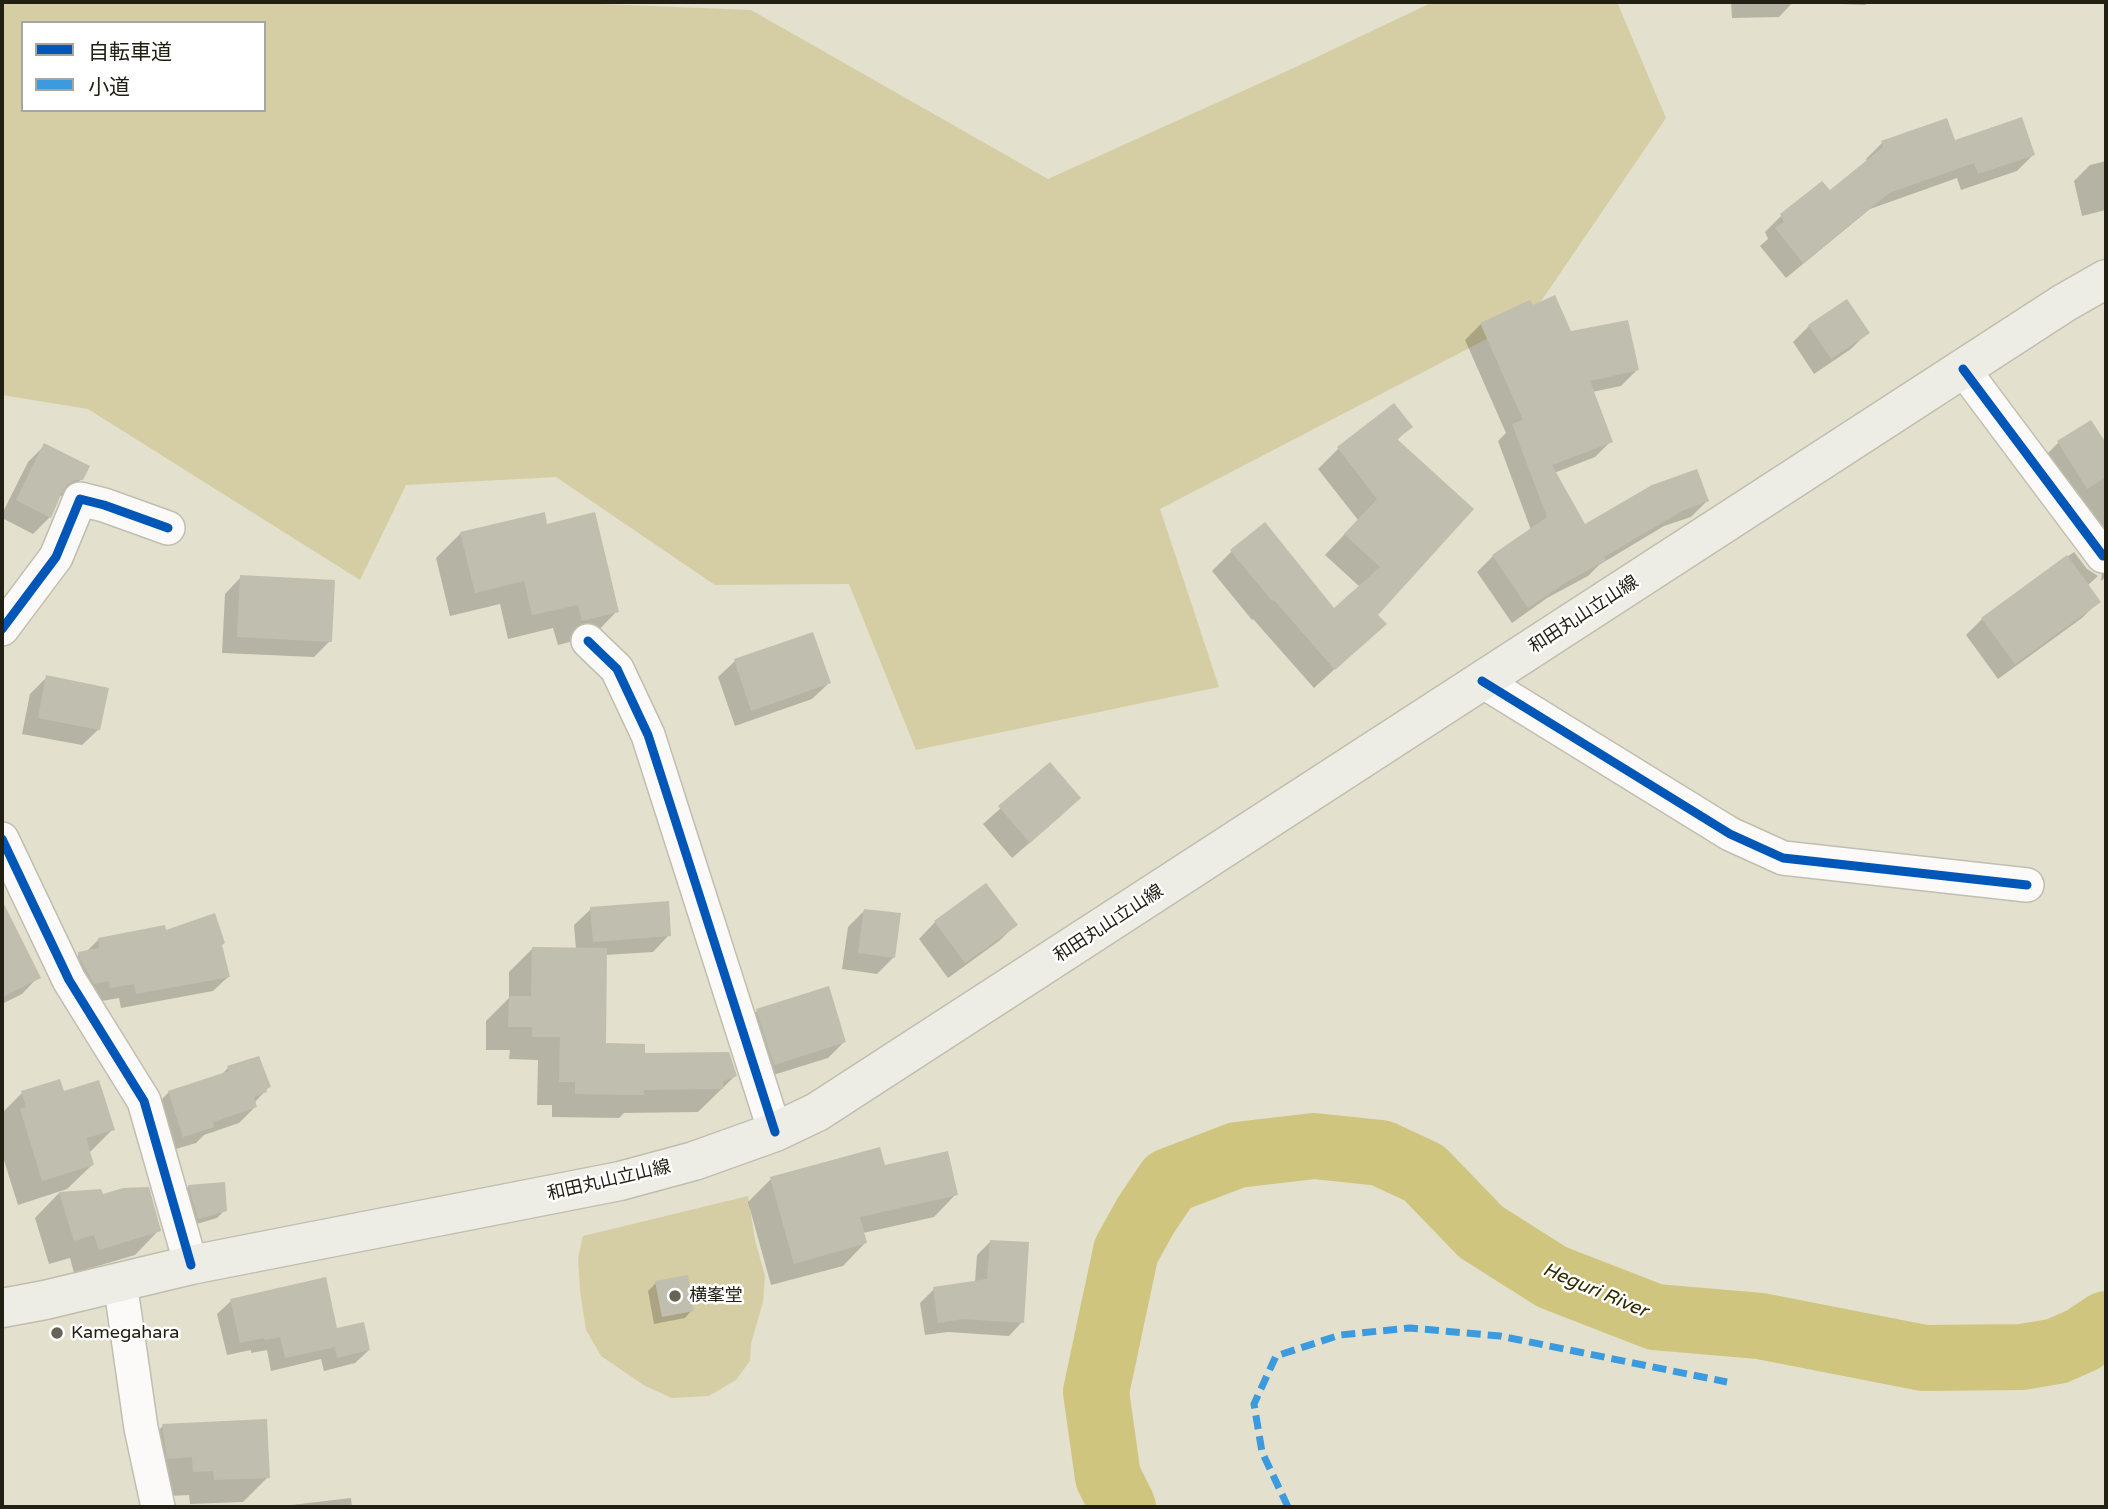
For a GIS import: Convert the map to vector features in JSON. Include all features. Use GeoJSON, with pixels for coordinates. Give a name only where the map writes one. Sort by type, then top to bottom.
{"type":"FeatureCollection","features":[{"type":"Feature","properties":{"kind":"main road","name":"和田丸山立山線"},"geometry":{"type":"LineString","coordinates":[[2,1308],[191,1265],[620,1181],[694,1161],[775,1132],[817,1112],[2064,303],[2106,279]]}},
{"type":"Feature","properties":{"kind":"street"},"geometry":{"type":"LineString","coordinates":[[1963,369],[2103,556]]}},
{"type":"Feature","properties":{"kind":"street"},"geometry":{"type":"LineString","coordinates":[[2,629],[56,557],[80,499],[168,527]]}},
{"type":"Feature","properties":{"kind":"street"},"geometry":{"type":"LineString","coordinates":[[588,641],[617,669],[648,736],[775,1132]]}},
{"type":"Feature","properties":{"kind":"street"},"geometry":{"type":"LineString","coordinates":[[1482,681],[1730,834],[1783,858],[2027,885]]}},
{"type":"Feature","properties":{"kind":"street"},"geometry":{"type":"LineString","coordinates":[[2,839],[69,980],[144,1101],[191,1265]]}},
{"type":"Feature","properties":{"kind":"street"},"geometry":{"type":"LineString","coordinates":[[120,1282],[141,1428],[158,1507]]}},
{"type":"Feature","properties":{"kind":"shaded area"},"geometry":{"type":"Polygon","coordinates":[[[2,2],[551,2],[751,10],[1048,179],[1433,2],[1617,2],[1666,118],[1531,316],[1160,509],[1219,687],[916,750],[849,584],[715,585],[556,477],[406,485],[360,580],[88,409],[2,395],[2,2]]]}},
{"type":"Feature","properties":{"kind":"shaded area"},"geometry":{"type":"Polygon","coordinates":[[[748,1196],[755,1240],[765,1276],[763,1302],[751,1344],[750,1361],[736,1380],[709,1396],[672,1398],[645,1386],[601,1356],[586,1330],[580,1291],[578,1258],[583,1236],[748,1196]]]}},
{"type":"Feature","properties":{"kind":"building"},"geometry":{"type":"Polygon","coordinates":[[[2022,117],[2035,155],[1978,174],[1974,163],[1889,193],[1803,263],[1775,228],[1784,222],[1780,214],[1822,181],[1830,190],[1883,147],[1881,141],[1947,118],[1955,140],[2022,117]]]}},
{"type":"Feature","properties":{"kind":"building"},"geometry":{"type":"Polygon","coordinates":[[[1555,295],[1571,331],[1628,320],[1639,370],[1590,381],[1613,442],[1552,465],[1585,524],[1652,485],[1697,469],[1709,501],[1682,511],[1604,557],[1606,560],[1528,608],[1492,555],[1547,517],[1512,424],[1523,420],[1480,323],[1530,300],[1533,305],[1555,295]]]}},
{"type":"Feature","properties":{"kind":"building"},"geometry":{"type":"Polygon","coordinates":[[[1847,299],[1870,333],[1831,359],[1808,325],[1847,299]]]}},
{"type":"Feature","properties":{"kind":"building"},"geometry":{"type":"Polygon","coordinates":[[[1394,403],[1413,427],[1397,439],[1474,509],[1378,615],[1387,624],[1335,670],[1230,550],[1265,522],[1334,608],[1380,567],[1344,534],[1377,499],[1337,447],[1394,403]]]}},
{"type":"Feature","properties":{"kind":"building"},"geometry":{"type":"Polygon","coordinates":[[[2091,420],[2106,443],[2106,477],[2087,489],[2057,441],[2091,420]]]}},
{"type":"Feature","properties":{"kind":"building"},"geometry":{"type":"Polygon","coordinates":[[[44,443],[90,466],[83,480],[75,480],[67,485],[51,518],[16,500],[44,443]]]}},
{"type":"Feature","properties":{"kind":"building"},"geometry":{"type":"Polygon","coordinates":[[[545,512],[547,524],[595,512],[619,612],[582,621],[578,605],[532,615],[524,581],[475,593],[460,532],[545,512]]]}},
{"type":"Feature","properties":{"kind":"building"},"geometry":{"type":"Polygon","coordinates":[[[2067,555],[2101,602],[2015,664],[1981,618],[2067,555]]]}},
{"type":"Feature","properties":{"kind":"building"},"geometry":{"type":"Polygon","coordinates":[[[240,575],[335,580],[332,642],[237,637],[240,575]]]}},
{"type":"Feature","properties":{"kind":"building"},"geometry":{"type":"Polygon","coordinates":[[[813,632],[831,683],[751,711],[734,659],[813,632]]]}},
{"type":"Feature","properties":{"kind":"building"},"geometry":{"type":"Polygon","coordinates":[[[46,675],[109,688],[100,730],[38,718],[46,675]]]}},
{"type":"Feature","properties":{"kind":"building"},"geometry":{"type":"Polygon","coordinates":[[[1050,762],[1081,798],[1030,843],[998,806],[1050,762]]]}},
{"type":"Feature","properties":{"kind":"building"},"geometry":{"type":"Polygon","coordinates":[[[986,883],[1018,925],[965,963],[934,921],[986,883]]]}},
{"type":"Feature","properties":{"kind":"building"},"geometry":{"type":"Polygon","coordinates":[[[2,900],[41,978],[2,997],[2,900]]]}},
{"type":"Feature","properties":{"kind":"building"},"geometry":{"type":"Polygon","coordinates":[[[669,901],[671,936],[593,942],[590,907],[669,901]]]}},
{"type":"Feature","properties":{"kind":"building"},"geometry":{"type":"Polygon","coordinates":[[[864,909],[901,913],[895,958],[858,953],[864,909]]]}},
{"type":"Feature","properties":{"kind":"building"},"geometry":{"type":"Polygon","coordinates":[[[215,913],[225,943],[222,945],[230,977],[136,994],[134,984],[110,988],[109,981],[94,984],[78,955],[78,952],[99,948],[98,938],[165,925],[166,930],[215,913]]]}},
{"type":"Feature","properties":{"kind":"building"},"geometry":{"type":"Polygon","coordinates":[[[532,947],[607,948],[606,1043],[645,1044],[645,1053],[729,1052],[737,1076],[723,1081],[723,1089],[644,1090],[644,1095],[575,1094],[575,1082],[559,1082],[560,1037],[532,1037],[532,1027],[508,1027],[509,996],[531,996],[532,947]]]}},
{"type":"Feature","properties":{"kind":"building"},"geometry":{"type":"Polygon","coordinates":[[[829,986],[846,1042],[774,1065],[756,1009],[829,986]]]}},
{"type":"Feature","properties":{"kind":"building"},"geometry":{"type":"Polygon","coordinates":[[[259,1056],[271,1087],[266,1089],[267,1092],[254,1097],[257,1107],[213,1122],[214,1127],[183,1137],[168,1091],[229,1071],[227,1066],[259,1056]]]}},
{"type":"Feature","properties":{"kind":"building"},"geometry":{"type":"Polygon","coordinates":[[[60,1079],[64,1091],[99,1080],[115,1130],[86,1138],[94,1165],[42,1181],[20,1109],[26,1107],[21,1091],[60,1079]]]}},
{"type":"Feature","properties":{"kind":"building"},"geometry":{"type":"Polygon","coordinates":[[[880,1147],[885,1165],[948,1151],[958,1195],[860,1217],[867,1243],[794,1264],[770,1177],[880,1147]]]}},
{"type":"Feature","properties":{"kind":"building"},"geometry":{"type":"Polygon","coordinates":[[[225,1182],[227,1211],[198,1219],[188,1185],[225,1182]]]}},
{"type":"Feature","properties":{"kind":"building"},"geometry":{"type":"Polygon","coordinates":[[[149,1187],[161,1231],[99,1250],[94,1235],[74,1241],[59,1192],[101,1189],[103,1194],[123,1188],[149,1187]]]}},
{"type":"Feature","properties":{"kind":"building"},"geometry":{"type":"Polygon","coordinates":[[[990,1240],[1029,1242],[1024,1323],[963,1319],[938,1323],[933,1287],[987,1279],[990,1240]]]}},
{"type":"Feature","properties":{"kind":"building","name":"横峯堂"},"geometry":{"type":"Polygon","coordinates":[[[688,1275],[694,1311],[662,1317],[655,1281],[688,1275]]]}},
{"type":"Feature","properties":{"kind":"building"},"geometry":{"type":"Polygon","coordinates":[[[326,1277],[337,1328],[364,1322],[370,1350],[337,1358],[335,1347],[285,1358],[280,1337],[240,1343],[230,1299],[326,1277]]]}},
{"type":"Feature","properties":{"kind":"building"},"geometry":{"type":"Polygon","coordinates":[[[267,1419],[270,1478],[214,1480],[213,1471],[193,1472],[192,1457],[167,1459],[162,1424],[267,1419]]]}},
{"type":"Feature","properties":{"kind":"waterway","name":"Heguri River"},"geometry":{"type":"LineString","coordinates":[[1123,1507],[1108,1477],[1096,1392],[1126,1251],[1169,1181],[1237,1155],[1314,1146],[1381,1153],[1424,1173],[1481,1232],[1552,1277],[1655,1317],[1760,1326],[1924,1358],[2022,1357],[2057,1351],[2082,1340],[2106,1324]]}},
{"type":"Feature","properties":{"kind":"marked path"},"geometry":{"type":"LineString","coordinates":[[1288,1507],[1262,1452],[1254,1404],[1276,1356],[1340,1335],[1410,1328],[1500,1336],[1727,1382]]}},
{"type":"Feature","properties":{"kind":"cycle path"},"geometry":{"type":"LineString","coordinates":[[1963,369],[2103,556]]}},
{"type":"Feature","properties":{"kind":"cycle path"},"geometry":{"type":"LineString","coordinates":[[2,629],[56,557],[80,499],[168,528]]}},
{"type":"Feature","properties":{"kind":"cycle path"},"geometry":{"type":"LineString","coordinates":[[588,641],[617,669],[648,735],[775,1132]]}},
{"type":"Feature","properties":{"kind":"cycle path"},"geometry":{"type":"LineString","coordinates":[[1482,681],[1730,834],[1783,858],[2027,885]]}},
{"type":"Feature","properties":{"kind":"cycle path"},"geometry":{"type":"LineString","coordinates":[[2,839],[69,980],[144,1101],[191,1265]]}},
{"type":"Feature","properties":{"kind":"place","name":"横峯堂"},"geometry":{"type":"Point","coordinates":[675,1296]}},
{"type":"Feature","properties":{"kind":"place","name":"Kamegahara"},"geometry":{"type":"Point","coordinates":[57,1333]}}]}
